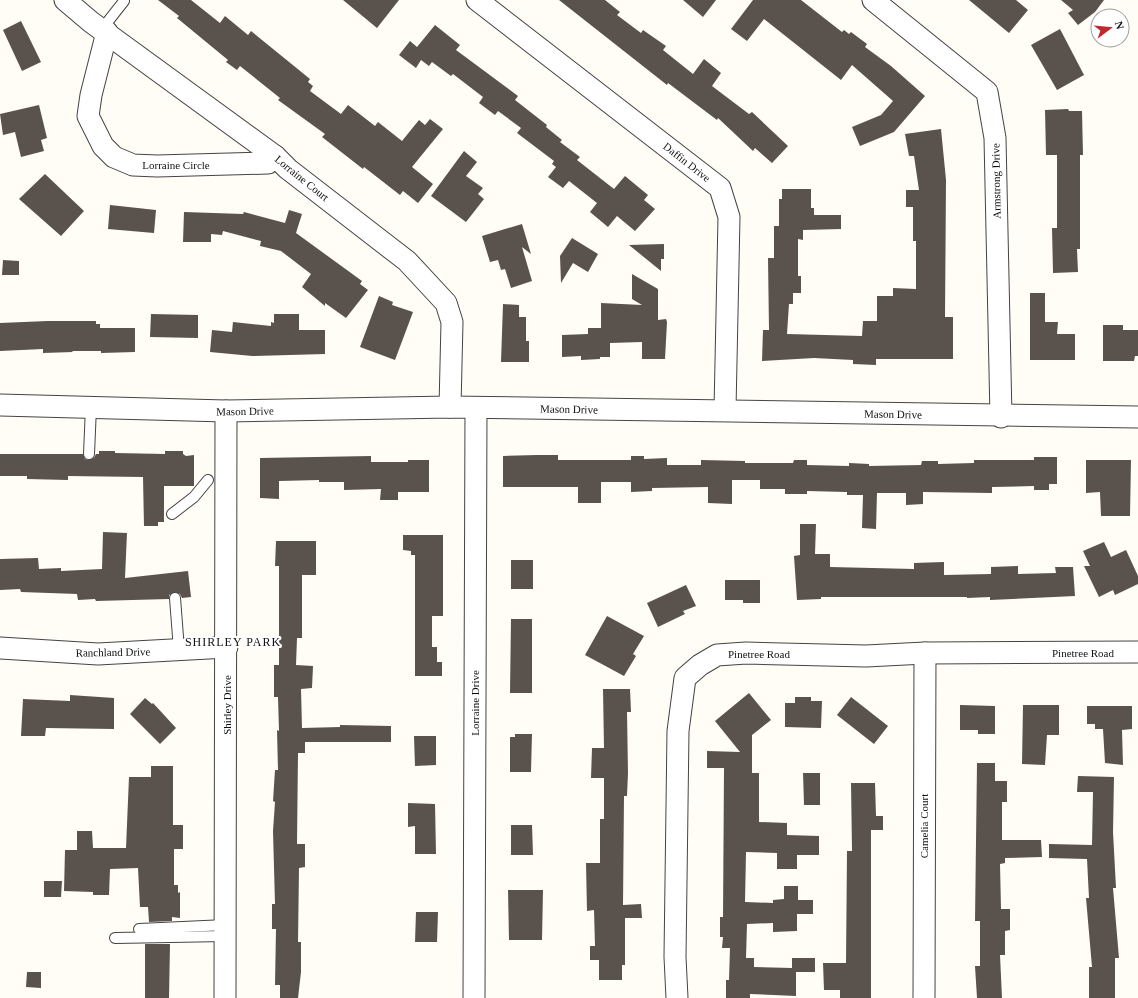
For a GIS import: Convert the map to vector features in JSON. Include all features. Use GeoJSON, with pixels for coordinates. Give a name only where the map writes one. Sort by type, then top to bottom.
{"type":"FeatureCollection","features":[{"type":"Feature","properties":{"kind":"street","name":"Lorraine Court"},"geometry":{"type":"LineString","coordinates":[[65,0],[104,31],[275,156],[288,169],[407,261],[446,302],[452,322],[450,407]]}},
{"type":"Feature","properties":{"kind":"street","name":"Daffin Drive"},"geometry":{"type":"LineString","coordinates":[[477,0],[720,188],[728,217],[725,410]]}},
{"type":"Feature","properties":{"kind":"street","name":"Armstrong Drive"},"geometry":{"type":"LineString","coordinates":[[873,0],[987,92],[995,138],[1001,417]]}},
{"type":"Feature","properties":{"kind":"street","name":"Lorraine Circle"},"geometry":{"type":"LineString","coordinates":[[104,31],[90,95],[88,116],[103,146],[114,157],[133,165],[156,166],[268,163],[275,156]]}},
{"type":"Feature","properties":{"kind":"street","name":"Mason Drive"},"geometry":{"type":"LineString","coordinates":[[0,405],[226,411],[450,407],[725,410],[1001,417],[1138,417]]}},
{"type":"Feature","properties":{"kind":"street","name":"Lorraine Drive"},"geometry":{"type":"LineString","coordinates":[[474,998],[476,408]]}},
{"type":"Feature","properties":{"kind":"street","name":"Shirley Drive"},"geometry":{"type":"LineString","coordinates":[[225,998],[227,647],[217,480],[226,411]]}},
{"type":"Feature","properties":{"kind":"street","name":"Ranchland Drive"},"geometry":{"type":"LineString","coordinates":[[0,648],[98,654],[227,647]]}},
{"type":"Feature","properties":{"kind":"street","name":"Pinetree Road"},"geometry":{"type":"LineString","coordinates":[[677,998],[675,949],[678,731],[685,678],[700,665],[717,655],[746,653],[866,656],[1138,652]]}},
{"type":"Feature","properties":{"kind":"street","name":"Camelia Court"},"geometry":{"type":"LineString","coordinates":[[924,998],[925,654]]}},
{"type":"Feature","properties":{"kind":"lane"},"geometry":{"type":"LineString","coordinates":[[104,31],[124,1]]}},
{"type":"Feature","properties":{"kind":"lane"},"geometry":{"type":"LineString","coordinates":[[89,454],[91,407]]}},
{"type":"Feature","properties":{"kind":"lane"},"geometry":{"type":"LineString","coordinates":[[197,480],[217,480]]}},
{"type":"Feature","properties":{"kind":"lane"},"geometry":{"type":"LineString","coordinates":[[172,514],[217,480]]}},
{"type":"Feature","properties":{"kind":"lane"},"geometry":{"type":"LineString","coordinates":[[175,598],[179,650]]}},
{"type":"Feature","properties":{"kind":"lane"},"geometry":{"type":"LineString","coordinates":[[139,929],[226,930]]}},
{"type":"Feature","properties":{"kind":"lane"},"geometry":{"type":"LineString","coordinates":[[115,938],[226,930]]}},
{"type":"Feature","properties":{"kind":"building"},"geometry":{"type":"Polygon","coordinates":[[[158,0],[191,0],[220,23],[225,16],[248,35],[251,31],[310,79],[308,82],[313,86],[310,91],[341,114],[348,105],[375,126],[378,122],[402,141],[419,120],[425,125],[430,119],[443,129],[412,167],[433,184],[418,203],[403,191],[400,195],[364,167],[363,169],[322,137],[325,134],[278,100],[280,98],[240,66],[237,70],[226,62],[228,60],[177,18],[179,16],[158,0]]]}},
{"type":"Feature","properties":{"kind":"building"},"geometry":{"type":"Polygon","coordinates":[[[343,0],[399,0],[377,28],[343,0]]]}},
{"type":"Feature","properties":{"kind":"building"},"geometry":{"type":"Polygon","coordinates":[[[559,0],[605,0],[620,12],[617,15],[641,33],[643,30],[666,46],[663,50],[693,74],[704,59],[721,73],[712,86],[749,114],[752,112],[788,146],[772,163],[755,148],[753,151],[718,118],[717,120],[668,83],[667,85],[559,0]]]}},
{"type":"Feature","properties":{"kind":"building"},"geometry":{"type":"Polygon","coordinates":[[[683,0],[716,0],[703,17],[683,0]]]}},
{"type":"Feature","properties":{"kind":"building"},"geometry":{"type":"Polygon","coordinates":[[[753,0],[801,0],[842,32],[844,30],[849,34],[851,32],[867,44],[865,47],[891,66],[925,96],[894,132],[860,146],[852,127],[881,115],[893,101],[852,65],[841,80],[764,19],[747,41],[731,29],[753,0]]]}},
{"type":"Feature","properties":{"kind":"building"},"geometry":{"type":"Polygon","coordinates":[[[969,0],[1016,0],[1028,10],[1009,33],[969,0]]]}},
{"type":"Feature","properties":{"kind":"building"},"geometry":{"type":"Polygon","coordinates":[[[1061,0],[1104,0],[1098,8],[1090,8],[1090,16],[1078,25],[1068,13],[1073,10],[1061,0]]]}},
{"type":"Feature","properties":{"kind":"building"},"geometry":{"type":"Polygon","coordinates":[[[21,21],[41,62],[22,71],[3,30],[21,21]]]}},
{"type":"Feature","properties":{"kind":"building"},"geometry":{"type":"Polygon","coordinates":[[[435,25],[460,45],[456,50],[518,96],[515,100],[547,125],[546,127],[562,140],[560,142],[580,157],[577,160],[614,189],[625,176],[648,195],[644,200],[655,209],[635,231],[617,216],[608,227],[590,212],[597,203],[569,181],[563,188],[548,177],[556,167],[552,164],[554,161],[517,133],[521,128],[498,111],[495,115],[479,103],[483,97],[453,74],[451,76],[432,62],[429,66],[421,60],[416,68],[399,55],[410,41],[417,47],[435,25]]]}},
{"type":"Feature","properties":{"kind":"building"},"geometry":{"type":"Polygon","coordinates":[[[1060,29],[1084,75],[1057,90],[1031,45],[1060,29]]]}},
{"type":"Feature","properties":{"kind":"building"},"geometry":{"type":"Polygon","coordinates":[[[39,105],[47,138],[41,140],[44,151],[21,157],[15,132],[3,135],[0,114],[39,105]]]}},
{"type":"Feature","properties":{"kind":"building"},"geometry":{"type":"Polygon","coordinates":[[[1068,109],[1069,111],[1082,111],[1083,155],[1080,155],[1080,249],[1077,249],[1078,272],[1053,273],[1052,228],[1057,228],[1057,155],[1046,155],[1045,110],[1068,109]]]}},
{"type":"Feature","properties":{"kind":"building"},"geometry":{"type":"Polygon","coordinates":[[[941,129],[946,180],[945,317],[953,317],[953,359],[876,359],[876,365],[853,364],[853,360],[814,358],[762,361],[763,330],[769,330],[768,258],[774,258],[774,226],[779,226],[779,199],[782,199],[782,189],[811,189],[811,208],[814,208],[814,215],[841,215],[841,229],[803,230],[803,240],[798,239],[798,276],[801,276],[801,293],[793,293],[793,304],[789,304],[787,334],[862,336],[863,321],[877,321],[877,296],[893,296],[893,288],[916,289],[916,241],[913,241],[913,207],[906,207],[906,190],[919,190],[914,156],[909,156],[905,134],[941,129]]]}},
{"type":"Feature","properties":{"kind":"building"},"geometry":{"type":"Polygon","coordinates":[[[464,151],[477,162],[466,176],[483,188],[478,194],[484,199],[466,222],[431,196],[464,151]]]}},
{"type":"Feature","properties":{"kind":"building"},"geometry":{"type":"Polygon","coordinates":[[[45,174],[84,211],[61,236],[19,199],[45,174]]]}},
{"type":"Feature","properties":{"kind":"building"},"geometry":{"type":"Polygon","coordinates":[[[110,205],[156,210],[154,233],[108,229],[110,205]]]}},
{"type":"Feature","properties":{"kind":"building"},"geometry":{"type":"Polygon","coordinates":[[[289,210],[302,214],[296,233],[362,281],[360,284],[368,290],[346,318],[325,303],[325,306],[302,287],[311,274],[281,251],[260,246],[261,241],[223,231],[222,235],[211,234],[211,242],[183,242],[184,212],[243,214],[244,212],[285,223],[289,210]]]}},
{"type":"Feature","properties":{"kind":"building"},"geometry":{"type":"Polygon","coordinates":[[[522,224],[531,254],[522,247],[532,281],[511,288],[505,269],[501,270],[498,260],[490,262],[482,236],[522,224]]]}},
{"type":"Feature","properties":{"kind":"building"},"geometry":{"type":"Polygon","coordinates":[[[572,238],[598,254],[588,272],[573,263],[561,283],[560,256],[572,238]]]}},
{"type":"Feature","properties":{"kind":"building"},"geometry":{"type":"Polygon","coordinates":[[[664,244],[664,259],[661,259],[661,271],[629,245],[664,244]]]}},
{"type":"Feature","properties":{"kind":"building"},"geometry":{"type":"Polygon","coordinates":[[[3,260],[19,261],[19,275],[2,275],[3,260]]]}},
{"type":"Feature","properties":{"kind":"building"},"geometry":{"type":"Polygon","coordinates":[[[632,274],[658,289],[658,320],[666,319],[667,322],[665,359],[642,359],[642,342],[610,343],[610,357],[600,357],[600,359],[581,360],[581,356],[562,357],[562,335],[588,334],[588,328],[601,328],[601,303],[642,305],[632,299],[632,274]]]}},
{"type":"Feature","properties":{"kind":"building"},"geometry":{"type":"Polygon","coordinates":[[[1030,293],[1045,293],[1045,322],[1058,322],[1057,334],[1075,334],[1075,360],[1030,360],[1030,293]]]}},
{"type":"Feature","properties":{"kind":"building"},"geometry":{"type":"Polygon","coordinates":[[[379,296],[393,302],[392,305],[413,312],[395,360],[360,347],[379,296]]]}},
{"type":"Feature","properties":{"kind":"building"},"geometry":{"type":"Polygon","coordinates":[[[503,304],[519,305],[519,317],[526,317],[526,341],[529,341],[529,362],[501,362],[503,304]]]}},
{"type":"Feature","properties":{"kind":"building"},"geometry":{"type":"Polygon","coordinates":[[[151,314],[198,315],[198,338],[150,337],[151,314]]]}},
{"type":"Feature","properties":{"kind":"building"},"geometry":{"type":"Polygon","coordinates":[[[274,314],[299,314],[299,330],[325,330],[325,354],[252,356],[210,352],[212,330],[232,332],[233,322],[271,326],[271,322],[274,323],[274,314]]]}},
{"type":"Feature","properties":{"kind":"building"},"geometry":{"type":"Polygon","coordinates":[[[96,321],[96,324],[100,324],[100,328],[135,328],[135,352],[101,353],[101,351],[72,351],[73,352],[43,353],[43,349],[0,351],[0,323],[96,321]]]}},
{"type":"Feature","properties":{"kind":"building"},"geometry":{"type":"Polygon","coordinates":[[[1103,325],[1123,325],[1123,330],[1138,330],[1138,356],[1135,356],[1134,361],[1103,361],[1103,325]]]}},
{"type":"Feature","properties":{"kind":"building"},"geometry":{"type":"Polygon","coordinates":[[[99,451],[115,451],[115,453],[165,454],[165,451],[183,451],[183,454],[186,456],[194,455],[194,486],[164,486],[164,522],[158,522],[158,526],[144,526],[143,477],[68,476],[68,480],[27,479],[27,476],[0,476],[0,454],[83,454],[85,459],[89,460],[94,458],[96,454],[99,454],[99,451]]]}},
{"type":"Feature","properties":{"kind":"building"},"geometry":{"type":"Polygon","coordinates":[[[558,455],[558,460],[631,460],[631,456],[644,456],[644,459],[667,458],[667,465],[701,465],[701,460],[745,461],[745,463],[793,463],[794,460],[807,460],[807,465],[849,466],[849,463],[869,464],[869,466],[921,465],[922,461],[938,461],[938,464],[974,463],[974,460],[1034,460],[1034,457],[1057,457],[1057,484],[1049,484],[1049,490],[1034,490],[1034,486],[992,487],[992,493],[923,492],[923,504],[906,505],[906,493],[877,493],[876,529],[862,528],[863,495],[847,495],[847,492],[807,491],[807,494],[785,494],[785,489],[760,489],[760,480],[732,480],[732,504],[708,503],[708,487],[652,488],[652,491],[631,492],[631,482],[601,482],[601,503],[578,503],[578,487],[503,487],[503,456],[558,455]]]}},
{"type":"Feature","properties":{"kind":"building"},"geometry":{"type":"Polygon","coordinates":[[[371,456],[371,462],[408,462],[408,460],[429,460],[429,492],[398,492],[398,500],[380,500],[381,489],[344,490],[344,482],[319,482],[319,480],[279,481],[279,499],[260,498],[260,458],[371,456]]]}},
{"type":"Feature","properties":{"kind":"building"},"geometry":{"type":"Polygon","coordinates":[[[1086,460],[1131,460],[1130,516],[1101,516],[1100,492],[1086,493],[1086,460]]]}},
{"type":"Feature","properties":{"kind":"building"},"geometry":{"type":"Polygon","coordinates":[[[800,524],[816,524],[815,554],[830,554],[830,567],[914,569],[914,563],[944,562],[944,575],[991,574],[991,567],[1018,566],[1018,574],[1056,573],[1055,567],[1073,567],[1075,596],[990,600],[990,597],[821,597],[821,599],[797,600],[794,556],[800,555],[800,524]]]}},
{"type":"Feature","properties":{"kind":"building"},"geometry":{"type":"Polygon","coordinates":[[[103,532],[127,533],[125,578],[188,571],[191,597],[182,598],[180,594],[175,592],[169,595],[169,599],[96,601],[95,599],[78,600],[77,594],[21,592],[20,589],[0,590],[0,559],[38,558],[39,569],[61,568],[61,571],[102,569],[103,532]]]}},
{"type":"Feature","properties":{"kind":"building"},"geometry":{"type":"Polygon","coordinates":[[[403,535],[443,535],[443,616],[432,616],[432,647],[437,647],[437,662],[442,662],[442,676],[415,676],[415,555],[411,555],[411,551],[403,550],[403,535]]]}},
{"type":"Feature","properties":{"kind":"building"},"geometry":{"type":"Polygon","coordinates":[[[276,541],[316,541],[316,575],[302,575],[302,638],[297,638],[296,665],[313,666],[312,688],[301,689],[302,728],[340,727],[340,725],[391,726],[391,742],[305,742],[305,753],[298,753],[297,844],[305,844],[305,867],[299,868],[298,942],[301,942],[301,972],[298,998],[280,998],[280,985],[275,985],[276,929],[272,929],[272,904],[275,904],[273,831],[275,802],[273,801],[275,770],[278,770],[277,730],[279,731],[278,697],[274,697],[274,665],[279,665],[279,566],[275,566],[276,541]]]}},
{"type":"Feature","properties":{"kind":"building"},"geometry":{"type":"Polygon","coordinates":[[[1104,542],[1111,557],[1126,550],[1138,576],[1138,584],[1115,595],[1113,590],[1099,597],[1084,566],[1090,566],[1083,551],[1104,542]]]}},
{"type":"Feature","properties":{"kind":"building"},"geometry":{"type":"Polygon","coordinates":[[[511,560],[533,560],[533,589],[511,589],[511,560]]]}},
{"type":"Feature","properties":{"kind":"building"},"geometry":{"type":"Polygon","coordinates":[[[725,580],[760,580],[760,603],[743,603],[743,600],[725,600],[725,580]]]}},
{"type":"Feature","properties":{"kind":"building"},"geometry":{"type":"Polygon","coordinates":[[[686,585],[696,606],[683,611],[685,614],[658,627],[647,603],[686,585]]]}},
{"type":"Feature","properties":{"kind":"building"},"geometry":{"type":"Polygon","coordinates":[[[607,616],[644,636],[633,654],[636,656],[624,676],[585,655],[607,616]]]}},
{"type":"Feature","properties":{"kind":"building"},"geometry":{"type":"Polygon","coordinates":[[[511,619],[532,619],[532,693],[510,693],[511,619]]]}},
{"type":"Feature","properties":{"kind":"building"},"geometry":{"type":"Polygon","coordinates":[[[603,689],[630,689],[631,712],[627,712],[627,796],[624,796],[623,905],[641,904],[642,918],[625,918],[625,965],[622,965],[622,980],[599,980],[599,960],[590,960],[590,946],[595,946],[594,910],[587,911],[586,863],[600,863],[600,819],[604,819],[604,778],[591,778],[592,748],[604,748],[603,689]]]}},
{"type":"Feature","properties":{"kind":"building"},"geometry":{"type":"Polygon","coordinates":[[[749,693],[771,720],[752,735],[752,773],[759,773],[759,822],[787,823],[787,835],[819,836],[819,855],[797,855],[797,869],[777,869],[777,853],[746,852],[745,902],[773,903],[773,900],[784,899],[784,886],[798,886],[798,900],[813,900],[813,914],[797,914],[797,931],[773,932],[773,923],[747,924],[746,958],[754,958],[754,967],[792,968],[792,958],[815,958],[815,972],[796,972],[796,996],[750,994],[750,998],[726,998],[726,980],[729,980],[730,948],[722,948],[723,937],[720,937],[720,917],[723,917],[724,768],[707,768],[707,751],[740,752],[715,721],[749,693]]]}},
{"type":"Feature","properties":{"kind":"building"},"geometry":{"type":"Polygon","coordinates":[[[70,695],[114,698],[114,729],[46,728],[45,736],[21,736],[23,699],[70,701],[70,695]]]}},
{"type":"Feature","properties":{"kind":"building"},"geometry":{"type":"Polygon","coordinates":[[[795,697],[811,697],[811,701],[822,701],[821,728],[785,727],[785,703],[795,703],[795,697]]]}},
{"type":"Feature","properties":{"kind":"building"},"geometry":{"type":"Polygon","coordinates":[[[851,697],[888,726],[874,744],[837,715],[851,697]]]}},
{"type":"Feature","properties":{"kind":"building"},"geometry":{"type":"Polygon","coordinates":[[[145,698],[152,704],[153,703],[176,728],[160,744],[130,714],[145,698]]]}},
{"type":"Feature","properties":{"kind":"building"},"geometry":{"type":"Polygon","coordinates":[[[960,705],[995,706],[995,734],[978,734],[978,730],[960,730],[960,705]]]}},
{"type":"Feature","properties":{"kind":"building"},"geometry":{"type":"Polygon","coordinates":[[[1023,705],[1059,705],[1059,735],[1047,735],[1045,765],[1022,764],[1023,705]]]}},
{"type":"Feature","properties":{"kind":"building"},"geometry":{"type":"Polygon","coordinates":[[[1087,706],[1132,706],[1132,729],[1122,730],[1123,765],[1105,763],[1103,729],[1095,729],[1095,724],[1087,724],[1087,706]]]}},
{"type":"Feature","properties":{"kind":"building"},"geometry":{"type":"Polygon","coordinates":[[[515,734],[532,734],[531,772],[510,772],[510,737],[515,737],[515,734]]]}},
{"type":"Feature","properties":{"kind":"building"},"geometry":{"type":"Polygon","coordinates":[[[414,736],[436,736],[436,765],[415,766],[414,736]]]}},
{"type":"Feature","properties":{"kind":"building"},"geometry":{"type":"Polygon","coordinates":[[[977,763],[995,763],[995,781],[1007,781],[1007,802],[1002,802],[1002,840],[1041,840],[1042,857],[1005,858],[1005,863],[1000,864],[1001,909],[1010,909],[1010,930],[1005,931],[1005,955],[1000,955],[1002,998],[977,998],[975,966],[980,966],[980,921],[975,921],[977,763]]]}},
{"type":"Feature","properties":{"kind":"building"},"geometry":{"type":"Polygon","coordinates":[[[151,766],[173,766],[173,825],[183,825],[183,849],[174,849],[174,885],[178,885],[178,893],[180,892],[180,918],[172,917],[172,921],[149,922],[148,907],[140,907],[138,868],[110,869],[109,895],[93,895],[93,892],[64,891],[65,850],[77,850],[77,831],[92,831],[93,848],[126,848],[129,777],[151,777],[151,766]]]}},
{"type":"Feature","properties":{"kind":"building"},"geometry":{"type":"Polygon","coordinates":[[[803,773],[820,773],[820,805],[804,805],[803,773]]]}},
{"type":"Feature","properties":{"kind":"building"},"geometry":{"type":"Polygon","coordinates":[[[1078,776],[1114,777],[1113,832],[1116,888],[1113,888],[1119,958],[1115,958],[1115,998],[1089,998],[1089,967],[1092,967],[1086,898],[1089,898],[1087,859],[1049,858],[1049,844],[1092,845],[1093,792],[1077,792],[1078,776]]]}},
{"type":"Feature","properties":{"kind":"building"},"geometry":{"type":"Polygon","coordinates":[[[851,783],[875,783],[876,816],[883,816],[883,830],[871,830],[871,998],[840,998],[840,990],[824,990],[823,963],[846,963],[847,851],[852,851],[851,783]]]}},
{"type":"Feature","properties":{"kind":"building"},"geometry":{"type":"Polygon","coordinates":[[[408,803],[435,804],[436,854],[415,854],[415,826],[408,827],[408,803]]]}},
{"type":"Feature","properties":{"kind":"building"},"geometry":{"type":"Polygon","coordinates":[[[511,825],[532,825],[533,855],[511,855],[511,825]]]}},
{"type":"Feature","properties":{"kind":"building"},"geometry":{"type":"Polygon","coordinates":[[[44,881],[62,881],[61,897],[44,897],[44,881]]]}},
{"type":"Feature","properties":{"kind":"building"},"geometry":{"type":"Polygon","coordinates":[[[508,890],[543,890],[542,940],[509,940],[508,890]]]}},
{"type":"Feature","properties":{"kind":"building"},"geometry":{"type":"Polygon","coordinates":[[[416,912],[438,912],[437,942],[415,942],[416,912]]]}},
{"type":"Feature","properties":{"kind":"building"},"geometry":{"type":"Polygon","coordinates":[[[145,944],[170,944],[169,998],[145,998],[145,944]]]}},
{"type":"Feature","properties":{"kind":"building"},"geometry":{"type":"Polygon","coordinates":[[[27,972],[41,972],[41,988],[26,987],[27,972]]]}},
{"type":"Feature","properties":{"kind":"district","name":"SHIRLEY PARK"},"geometry":{"type":"Point","coordinates":[233,642]}}]}
